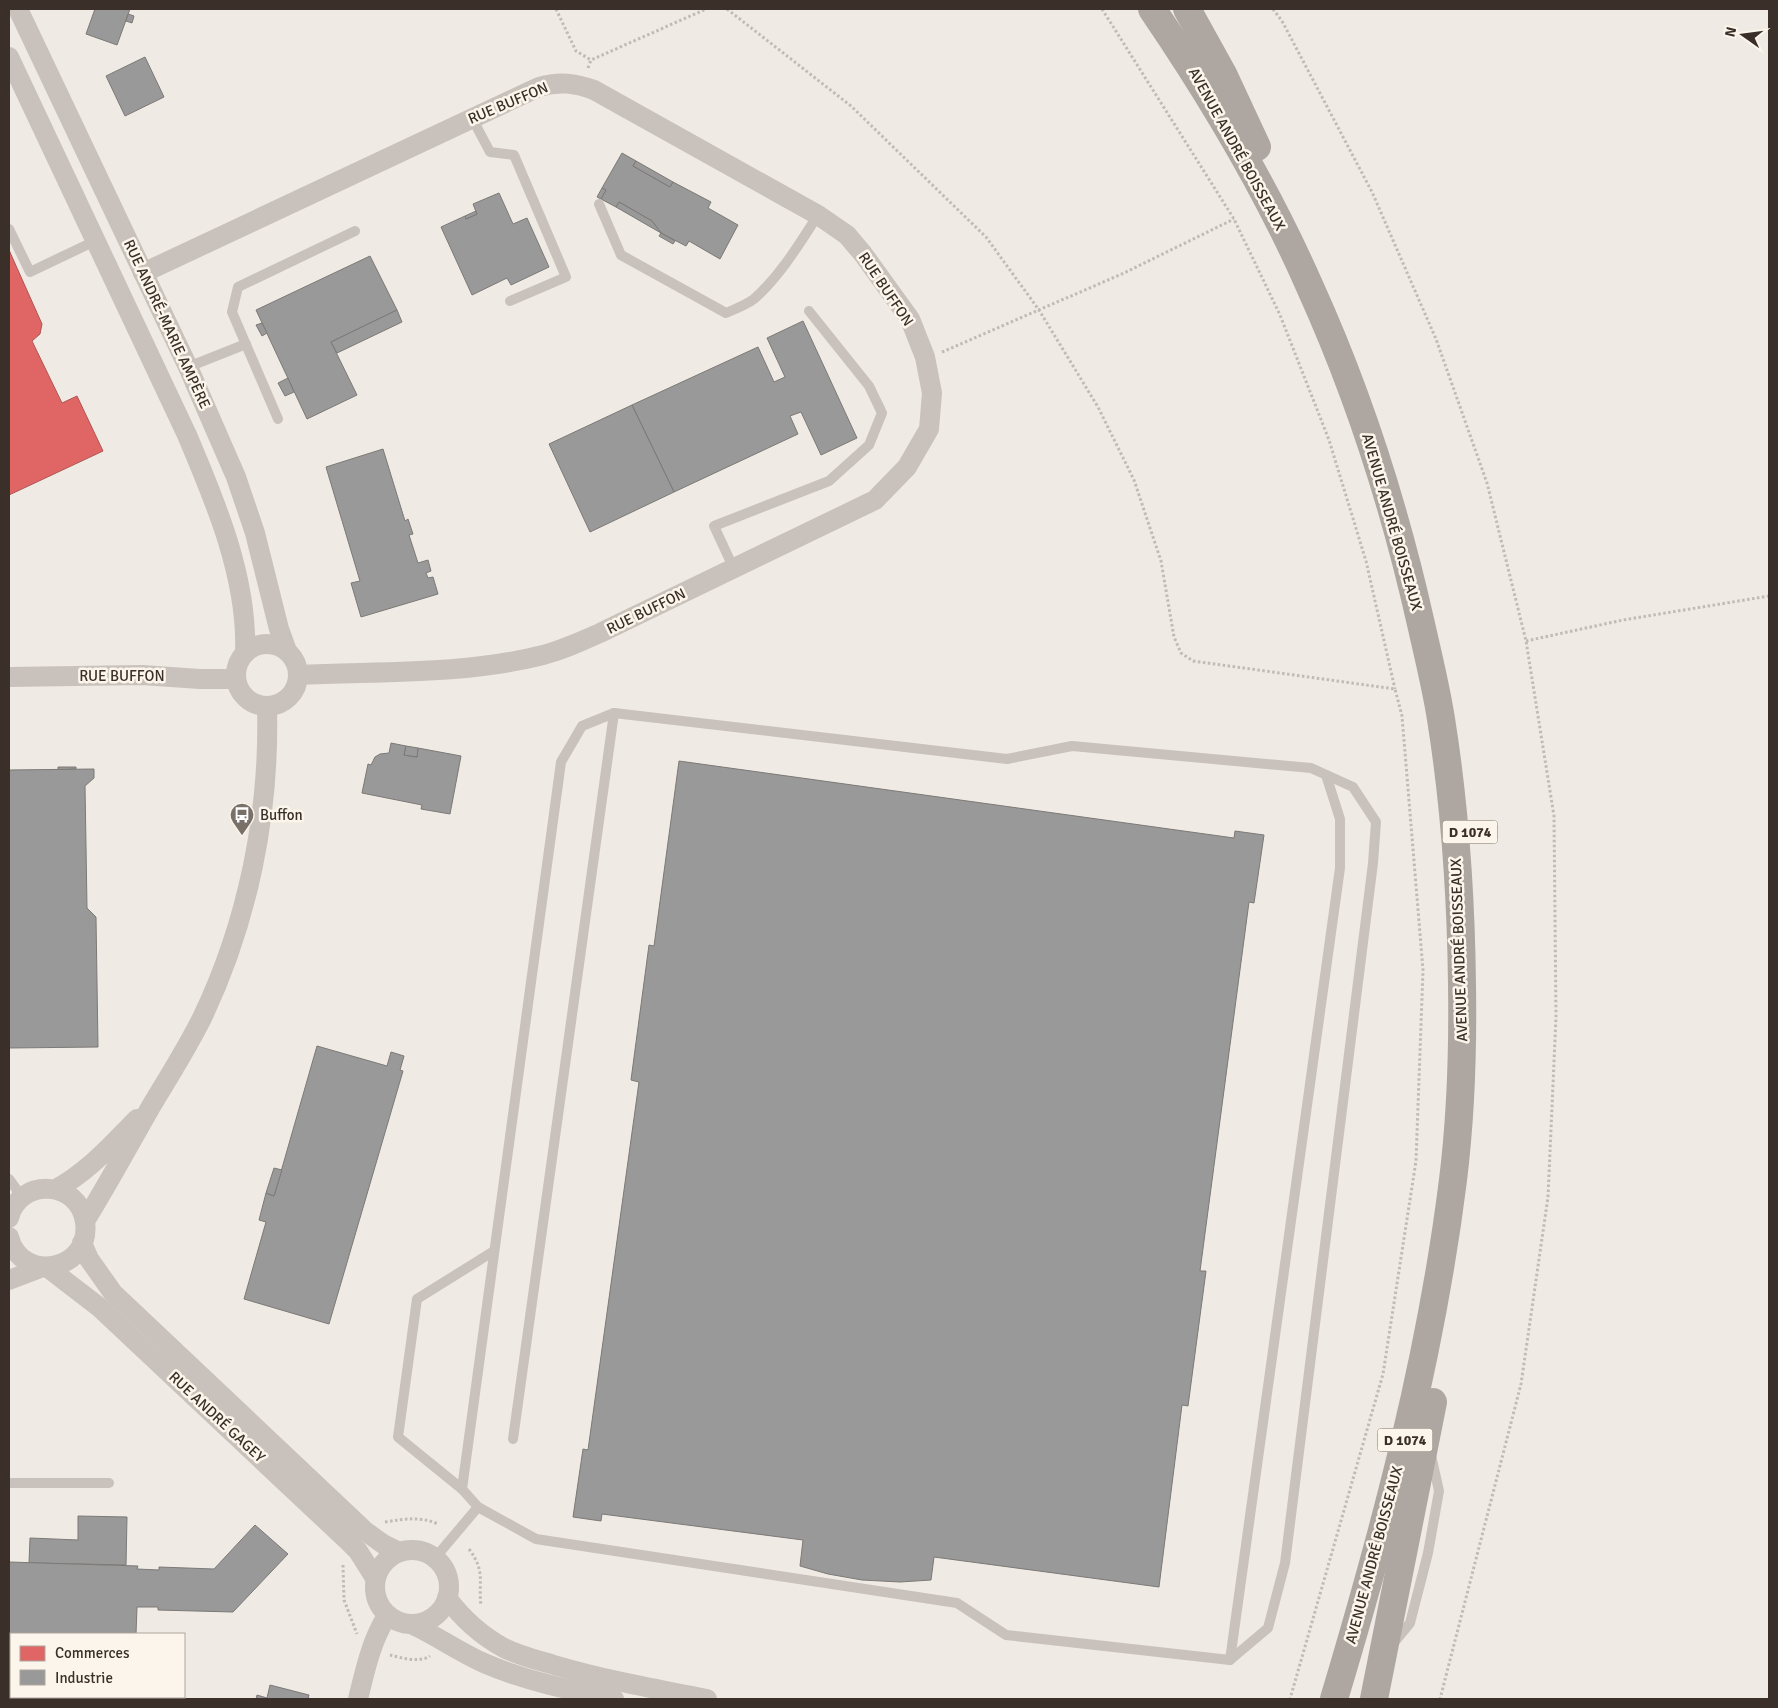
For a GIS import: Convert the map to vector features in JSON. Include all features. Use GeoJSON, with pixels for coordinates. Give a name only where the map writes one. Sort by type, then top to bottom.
{"type":"FeatureCollection","features":[{"type":"Feature","properties":{"kind":"main road","name":"AVENUE ANDRÉ BOISSEAUX"},"geometry":{"type":"LineString","coordinates":[[1152,9],[1215,104],[1275,213],[1310,287],[1360,412],[1383,477],[1407,562],[1441,718],[1452,807],[1459,880],[1462,1016],[1461,1088],[1454,1176],[1441,1270],[1412,1413],[1372,1568],[1334,1699]]}},
{"type":"Feature","properties":{"kind":"main road","name":"AVENUE ANDRÉ BOISSEAUX"},"geometry":{"type":"LineString","coordinates":[[1187,9],[1223,74],[1305,248],[1376,414],[1429,585],[1445,654],[1462,751],[1476,899],[1478,1042],[1471,1174],[1450,1315],[1374,1699]]}},
{"type":"Feature","properties":{"kind":"street","name":"RUE ANDRÉ-MARIE AMPÈRE"},"geometry":{"type":"LineString","coordinates":[[18,9],[188,367],[236,477],[255,533],[279,629],[287,651],[298,666],[299,675]]}},
{"type":"Feature","properties":{"kind":"street","name":"RUE ANDRÉ-MARIE AMPÈRE"},"geometry":{"type":"LineString","coordinates":[[9,57],[187,435],[212,496],[228,540],[244,614],[245,653],[236,669],[236,679]]}},
{"type":"Feature","properties":{"kind":"street","name":"RUE BUFFON"},"geometry":{"type":"LineString","coordinates":[[143,273],[539,87],[554,83],[568,83],[582,85],[594,90],[818,214],[847,235],[910,319],[925,357],[932,393],[929,429],[907,467],[875,500],[600,633],[540,656],[462,668],[299,675]]}},
{"type":"Feature","properties":{"kind":"street"},"geometry":{"type":"LineString","coordinates":[[245,653],[252,647],[261,644],[280,646],[287,651]]}},
{"type":"Feature","properties":{"kind":"street","name":"RUE BUFFON"},"geometry":{"type":"LineString","coordinates":[[9,677],[142,675],[200,679],[236,679]]}},
{"type":"Feature","properties":{"kind":"street"},"geometry":{"type":"LineString","coordinates":[[236,679],[238,688],[250,701],[267,707],[276,705],[289,697],[297,685],[299,675]]}},
{"type":"Feature","properties":{"kind":"street"},"geometry":{"type":"LineString","coordinates":[[85,1221],[107,1187],[154,1102],[180,1060],[202,1017],[223,968],[240,920],[259,834],[265,784],[267,707]]}},
{"type":"Feature","properties":{"kind":"street"},"geometry":{"type":"LineString","coordinates":[[56,1189],[70,1182],[89,1168],[154,1102]]}},
{"type":"Feature","properties":{"kind":"street"},"geometry":{"type":"LineString","coordinates":[[9,1218],[15,1204],[22,1196],[38,1189],[56,1189],[76,1201],[82,1210],[85,1221],[82,1243],[76,1253],[68,1260],[58,1265],[45,1267],[9,1280]]}},
{"type":"Feature","properties":{"kind":"street"},"geometry":{"type":"LineString","coordinates":[[9,1237],[16,1252],[24,1260],[45,1267]]}},
{"type":"Feature","properties":{"kind":"street","name":"RUE ANDRÉ GAGEY"},"geometry":{"type":"LineString","coordinates":[[82,1243],[89,1259],[113,1293],[365,1531],[383,1544],[399,1552]]}},
{"type":"Feature","properties":{"kind":"street","name":"RUE ANDRÉ GAGEY"},"geometry":{"type":"LineString","coordinates":[[45,1267],[99,1306],[348,1541],[358,1551],[375,1578]]}},
{"type":"Feature","properties":{"kind":"street"},"geometry":{"type":"LineString","coordinates":[[418,1550],[435,1558],[447,1576],[449,1587],[447,1598],[442,1608],[434,1617],[424,1623],[413,1625],[404,1624],[388,1616],[376,1599],[374,1589],[375,1578],[384,1562],[399,1552],[418,1550]]}},
{"type":"Feature","properties":{"kind":"street"},"geometry":{"type":"LineString","coordinates":[[447,1598],[472,1626],[502,1647],[520,1655],[580,1672],[707,1699]]}},
{"type":"Feature","properties":{"kind":"street"},"geometry":{"type":"LineString","coordinates":[[358,1699],[373,1646],[381,1626],[388,1616]]}},
{"type":"Feature","properties":{"kind":"street"},"geometry":{"type":"LineString","coordinates":[[413,1625],[459,1651],[512,1674],[567,1690],[614,1699]]}},
{"type":"Feature","properties":{"kind":"lane"},"geometry":{"type":"LineString","coordinates":[[472,118],[490,152],[514,155],[566,277],[510,301]]}},
{"type":"Feature","properties":{"kind":"lane"},"geometry":{"type":"LineString","coordinates":[[599,204],[621,255],[726,313],[752,300],[766,286],[794,252],[818,214]]}},
{"type":"Feature","properties":{"kind":"lane"},"geometry":{"type":"LineString","coordinates":[[9,229],[30,272],[95,241]]}},
{"type":"Feature","properties":{"kind":"lane"},"geometry":{"type":"LineString","coordinates":[[278,419],[232,312],[238,287],[355,231]]}},
{"type":"Feature","properties":{"kind":"lane"},"geometry":{"type":"LineString","coordinates":[[734,568],[714,526],[829,481],[869,445],[882,413],[869,386],[809,311]]}},
{"type":"Feature","properties":{"kind":"lane"},"geometry":{"type":"LineString","coordinates":[[188,367],[246,344]]}},
{"type":"Feature","properties":{"kind":"lane"},"geometry":{"type":"LineString","coordinates":[[513,1439],[614,713]]}},
{"type":"Feature","properties":{"kind":"lane"},"geometry":{"type":"LineString","coordinates":[[462,1489],[561,762],[582,726],[614,713],[1007,760],[1072,746],[1311,768],[1353,787],[1376,822],[1374,863],[1285,1563],[1268,1628],[1230,1660],[1006,1635],[957,1603],[536,1539],[478,1507],[462,1489],[398,1437],[417,1299],[494,1251]]}},
{"type":"Feature","properties":{"kind":"lane"},"geometry":{"type":"LineString","coordinates":[[1230,1660],[1340,868],[1340,819],[1326,775]]}},
{"type":"Feature","properties":{"kind":"lane"},"geometry":{"type":"LineString","coordinates":[[9,1179],[22,1196]]}},
{"type":"Feature","properties":{"kind":"lane"},"geometry":{"type":"LineString","coordinates":[[9,1483],[109,1483]]}},
{"type":"Feature","properties":{"kind":"lane"},"geometry":{"type":"LineString","coordinates":[[435,1558],[478,1507]]}},
{"type":"Feature","properties":{"kind":"path"},"geometry":{"type":"LineString","coordinates":[[556,9],[576,51],[591,60]]}},
{"type":"Feature","properties":{"kind":"path"},"geometry":{"type":"LineString","coordinates":[[582,85],[591,60],[706,9]]}},
{"type":"Feature","properties":{"kind":"path"},"geometry":{"type":"LineString","coordinates":[[727,9],[851,106],[986,237],[1040,310]]}},
{"type":"Feature","properties":{"kind":"path"},"geometry":{"type":"LineString","coordinates":[[1102,9],[1234,219],[1280,315],[1329,440],[1366,561],[1395,689]]}},
{"type":"Feature","properties":{"kind":"path"},"geometry":{"type":"LineString","coordinates":[[1273,9],[1282,21],[1372,192],[1436,339],[1487,482],[1526,641],[1554,816],[1556,1016],[1548,1198],[1521,1384],[1440,1699]]}},
{"type":"Feature","properties":{"kind":"path"},"geometry":{"type":"LineString","coordinates":[[925,357],[944,351],[1124,273],[1234,219]]}},
{"type":"Feature","properties":{"kind":"path"},"geometry":{"type":"LineString","coordinates":[[1526,641],[1623,620],[1769,596]]}},
{"type":"Feature","properties":{"kind":"path"},"geometry":{"type":"LineString","coordinates":[[382,1522],[404,1518],[420,1518],[438,1524]]}},
{"type":"Feature","properties":{"kind":"path"},"geometry":{"type":"LineString","coordinates":[[468,1549],[479,1567],[482,1588],[482,1611]]}},
{"type":"Feature","properties":{"kind":"path"},"geometry":{"type":"LineString","coordinates":[[342,1558],[344,1600],[353,1625],[361,1639]]}},
{"type":"Feature","properties":{"kind":"path"},"geometry":{"type":"LineString","coordinates":[[383,1652],[399,1657],[416,1659],[426,1658],[434,1653]]}},
{"type":"Feature","properties":{"kind":"building: Commerces"},"geometry":{"type":"Polygon","coordinates":[[[9,250],[42,324],[40,334],[32,341],[62,403],[77,396],[103,451],[9,495],[9,250]]]}},
{"type":"Feature","properties":{"kind":"building: Industrie"},"geometry":{"type":"Polygon","coordinates":[[[95,9],[130,9],[117,45],[86,34],[95,9]]]}},
{"type":"Feature","properties":{"kind":"building: Industrie"},"geometry":{"type":"Polygon","coordinates":[[[128,14],[134,16],[132,23],[126,21],[128,14]]]}},
{"type":"Feature","properties":{"kind":"building: Industrie"},"geometry":{"type":"Polygon","coordinates":[[[145,57],[164,97],[125,116],[106,76],[145,57]]]}},
{"type":"Feature","properties":{"kind":"building: Industrie"},"geometry":{"type":"Polygon","coordinates":[[[622,153],[636,161],[633,166],[670,187],[673,182],[711,202],[708,208],[738,225],[720,259],[689,241],[686,246],[661,233],[652,221],[619,202],[616,207],[601,199],[606,190],[602,188],[622,153]]]}},
{"type":"Feature","properties":{"kind":"building: Industrie"},"geometry":{"type":"Polygon","coordinates":[[[636,161],[673,182],[670,187],[633,166],[636,161]]]}},
{"type":"Feature","properties":{"kind":"building: Industrie"},"geometry":{"type":"Polygon","coordinates":[[[602,188],[606,190],[601,199],[597,197],[602,188]]]}},
{"type":"Feature","properties":{"kind":"building: Industrie"},"geometry":{"type":"Polygon","coordinates":[[[499,193],[513,224],[527,218],[549,267],[511,285],[507,278],[472,295],[441,227],[465,216],[466,219],[477,214],[473,204],[499,193]]]}},
{"type":"Feature","properties":{"kind":"building: Industrie"},"geometry":{"type":"Polygon","coordinates":[[[619,202],[652,221],[661,233],[616,207],[619,202]]]}},
{"type":"Feature","properties":{"kind":"building: Industrie"},"geometry":{"type":"Polygon","coordinates":[[[476,211],[477,214],[466,219],[465,216],[476,211]]]}},
{"type":"Feature","properties":{"kind":"building: Industrie"},"geometry":{"type":"Polygon","coordinates":[[[661,233],[675,241],[673,244],[659,236],[661,233]]]}},
{"type":"Feature","properties":{"kind":"building: Industrie"},"geometry":{"type":"Polygon","coordinates":[[[370,256],[397,310],[331,342],[357,395],[307,419],[256,310],[370,256]]]}},
{"type":"Feature","properties":{"kind":"building: Industrie"},"geometry":{"type":"Polygon","coordinates":[[[397,310],[402,322],[337,353],[331,342],[397,310]]]}},
{"type":"Feature","properties":{"kind":"building: Industrie"},"geometry":{"type":"Polygon","coordinates":[[[803,321],[857,438],[821,455],[801,412],[790,416],[798,434],[674,492],[632,405],[758,347],[774,382],[785,377],[767,338],[803,321]]]}},
{"type":"Feature","properties":{"kind":"building: Industrie"},"geometry":{"type":"Polygon","coordinates":[[[262,323],[267,333],[262,336],[256,325],[262,323]]]}},
{"type":"Feature","properties":{"kind":"building: Industrie"},"geometry":{"type":"Polygon","coordinates":[[[288,378],[294,392],[285,396],[278,383],[288,378]]]}},
{"type":"Feature","properties":{"kind":"building: Industrie"},"geometry":{"type":"Polygon","coordinates":[[[632,405],[674,492],[590,532],[549,444],[632,405]]]}},
{"type":"Feature","properties":{"kind":"building: Industrie"},"geometry":{"type":"Polygon","coordinates":[[[383,449],[405,521],[408,519],[413,534],[409,535],[418,563],[428,560],[431,571],[426,573],[428,578],[433,577],[438,594],[361,617],[351,583],[360,581],[326,467],[383,449]]]}},
{"type":"Feature","properties":{"kind":"building: Industrie"},"geometry":{"type":"Polygon","coordinates":[[[391,743],[406,746],[404,755],[417,757],[418,748],[461,756],[450,814],[421,809],[422,805],[362,793],[368,764],[371,765],[375,757],[380,754],[389,753],[391,743]]]}},
{"type":"Feature","properties":{"kind":"building: Industrie"},"geometry":{"type":"Polygon","coordinates":[[[406,746],[418,748],[417,757],[404,755],[406,746]]]}},
{"type":"Feature","properties":{"kind":"building: Industrie"},"geometry":{"type":"Polygon","coordinates":[[[679,761],[1234,838],[1235,831],[1264,835],[1254,903],[1249,902],[1200,1271],[1206,1271],[1188,1406],[1182,1405],[1159,1587],[934,1557],[931,1580],[900,1582],[862,1580],[828,1574],[800,1566],[803,1540],[602,1514],[601,1521],[573,1517],[583,1449],[588,1450],[639,1082],[631,1080],[649,945],[654,946],[679,761]]]}},
{"type":"Feature","properties":{"kind":"building: Industrie"},"geometry":{"type":"Polygon","coordinates":[[[58,767],[76,767],[76,769],[58,770],[58,767]]]}},
{"type":"Feature","properties":{"kind":"building: Industrie"},"geometry":{"type":"Polygon","coordinates":[[[94,769],[94,778],[85,786],[87,908],[96,917],[98,1047],[9,1048],[9,770],[94,769]]]}},
{"type":"Feature","properties":{"kind":"building: Industrie"},"geometry":{"type":"Polygon","coordinates":[[[317,1046],[387,1066],[391,1052],[404,1056],[400,1070],[403,1071],[329,1324],[244,1299],[266,1222],[259,1220],[266,1193],[274,1196],[317,1046]]]}},
{"type":"Feature","properties":{"kind":"building: Industrie"},"geometry":{"type":"Polygon","coordinates":[[[274,1168],[282,1170],[274,1196],[266,1193],[274,1168]]]}},
{"type":"Feature","properties":{"kind":"building: Industrie"},"geometry":{"type":"Polygon","coordinates":[[[78,1516],[127,1517],[126,1565],[29,1563],[30,1538],[78,1540],[78,1516]]]}},
{"type":"Feature","properties":{"kind":"building: Industrie"},"geometry":{"type":"Polygon","coordinates":[[[255,1525],[288,1554],[233,1612],[158,1610],[158,1607],[137,1607],[136,1633],[10,1633],[10,1698],[134,1699],[9,1699],[9,1562],[138,1566],[137,1569],[159,1570],[159,1567],[214,1569],[255,1525]]]}},
{"type":"Feature","properties":{"kind":"building: Industrie"},"geometry":{"type":"Polygon","coordinates":[[[270,1685],[309,1695],[308,1699],[256,1699],[257,1695],[267,1698],[270,1685]]]}},
{"type":"Feature","properties":{"kind":"place","name":"Buffon"},"geometry":{"type":"Point","coordinates":[242,836]}}]}
